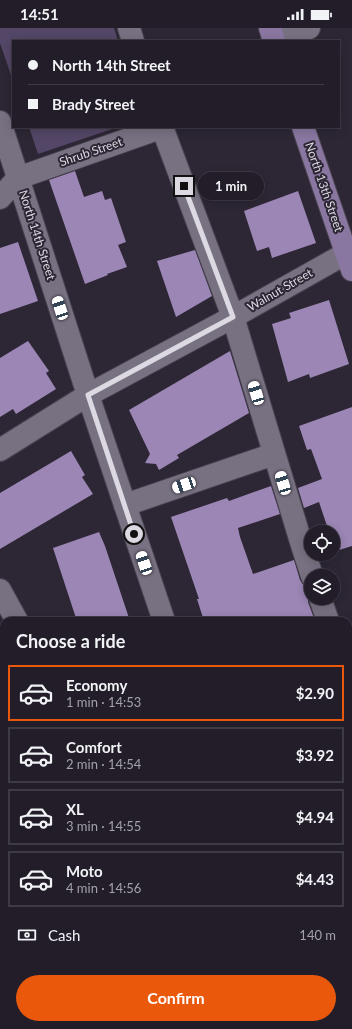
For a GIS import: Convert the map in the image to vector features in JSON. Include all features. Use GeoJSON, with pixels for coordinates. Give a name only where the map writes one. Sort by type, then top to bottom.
{"type":"FeatureCollection","features":[{"type":"Feature","properties":{"kind":"main road","name":"North 13th Street"},"geometry":{"type":"LineString","coordinates":[[303,128],[350,257]]}},
{"type":"Feature","properties":{"kind":"street"},"geometry":{"type":"LineString","coordinates":[[129,28],[133,40]]}},
{"type":"Feature","properties":{"kind":"street"},"geometry":{"type":"LineString","coordinates":[[272,36],[309,28]]}},
{"type":"Feature","properties":{"kind":"street","name":"North 14th Street"},"geometry":{"type":"LineString","coordinates":[[0,122],[88,395],[163,617]]}},
{"type":"Feature","properties":{"kind":"street","name":"Shrub Street"},"geometry":{"type":"LineString","coordinates":[[18,178],[159,128]]}},
{"type":"Feature","properties":{"kind":"street"},"geometry":{"type":"LineString","coordinates":[[162,128],[233,317],[310,569]]}},
{"type":"Feature","properties":{"kind":"street"},"geometry":{"type":"LineString","coordinates":[[0,198],[18,178]]}},
{"type":"Feature","properties":{"kind":"street","name":"Walnut Street"},"geometry":{"type":"LineString","coordinates":[[0,450],[88,395],[233,317],[350,257]]}},
{"type":"Feature","properties":{"kind":"street"},"geometry":{"type":"LineString","coordinates":[[125,505],[274,454]]}},
{"type":"Feature","properties":{"kind":"street"},"geometry":{"type":"LineString","coordinates":[[0,590],[15,617]]}},
{"type":"Feature","properties":{"kind":"street"},"geometry":{"type":"LineString","coordinates":[[322,605],[327,617]]}},
{"type":"Feature","properties":{"kind":"shaded area"},"geometry":{"type":"Polygon","coordinates":[[[0,28],[114,28],[118,40],[12,40],[12,78],[0,43],[0,28]]]}},
{"type":"Feature","properties":{"kind":"shaded area"},"geometry":{"type":"Polygon","coordinates":[[[29,128],[115,128],[38,154],[29,128]]]}},
{"type":"Feature","properties":{"kind":"building"},"geometry":{"type":"Polygon","coordinates":[[[75,171],[84,197],[102,191],[105,200],[111,198],[126,242],[118,245],[127,267],[85,284],[49,180],[75,171]]]}},
{"type":"Feature","properties":{"kind":"building"},"geometry":{"type":"Polygon","coordinates":[[[298,191],[316,243],[272,258],[269,247],[257,251],[244,211],[298,191]]]}},
{"type":"Feature","properties":{"kind":"building"},"geometry":{"type":"Polygon","coordinates":[[[18,242],[38,301],[0,314],[0,248],[18,242]]]}},
{"type":"Feature","properties":{"kind":"building"},"geometry":{"type":"Polygon","coordinates":[[[195,250],[212,296],[176,317],[157,261],[195,250]]]}},
{"type":"Feature","properties":{"kind":"building"},"geometry":{"type":"Polygon","coordinates":[[[329,300],[349,364],[310,378],[309,374],[288,382],[272,324],[291,318],[289,313],[329,300]]]}},
{"type":"Feature","properties":{"kind":"building"},"geometry":{"type":"Polygon","coordinates":[[[28,341],[49,371],[46,373],[56,389],[16,414],[13,409],[0,417],[0,358],[28,341]]]}},
{"type":"Feature","properties":{"kind":"building"},"geometry":{"type":"Polygon","coordinates":[[[230,351],[249,413],[177,455],[179,458],[159,470],[156,464],[145,463],[150,454],[129,410],[230,351]]]}},
{"type":"Feature","properties":{"kind":"building"},"geometry":{"type":"Polygon","coordinates":[[[352,407],[352,546],[340,550],[340,525],[327,525],[319,502],[304,508],[298,488],[322,479],[311,449],[307,450],[299,426],[352,407]]]}},
{"type":"Feature","properties":{"kind":"building"},"geometry":{"type":"Polygon","coordinates":[[[71,451],[85,475],[82,477],[93,494],[0,549],[0,493],[71,451]]]}},
{"type":"Feature","properties":{"kind":"building"},"geometry":{"type":"Polygon","coordinates":[[[271,486],[280,514],[238,528],[240,537],[253,574],[294,560],[300,580],[304,586],[304,605],[309,605],[314,617],[203,617],[197,599],[199,599],[171,517],[227,498],[229,501],[271,486]]]}},
{"type":"Feature","properties":{"kind":"building"},"geometry":{"type":"Polygon","coordinates":[[[99,532],[129,617],[76,617],[53,548],[99,532]]]}},
{"type":"Feature","properties":{"kind":"route"},"geometry":{"type":"LineString","coordinates":[[134,534],[88,395],[233,317],[184,186]]}}]}
